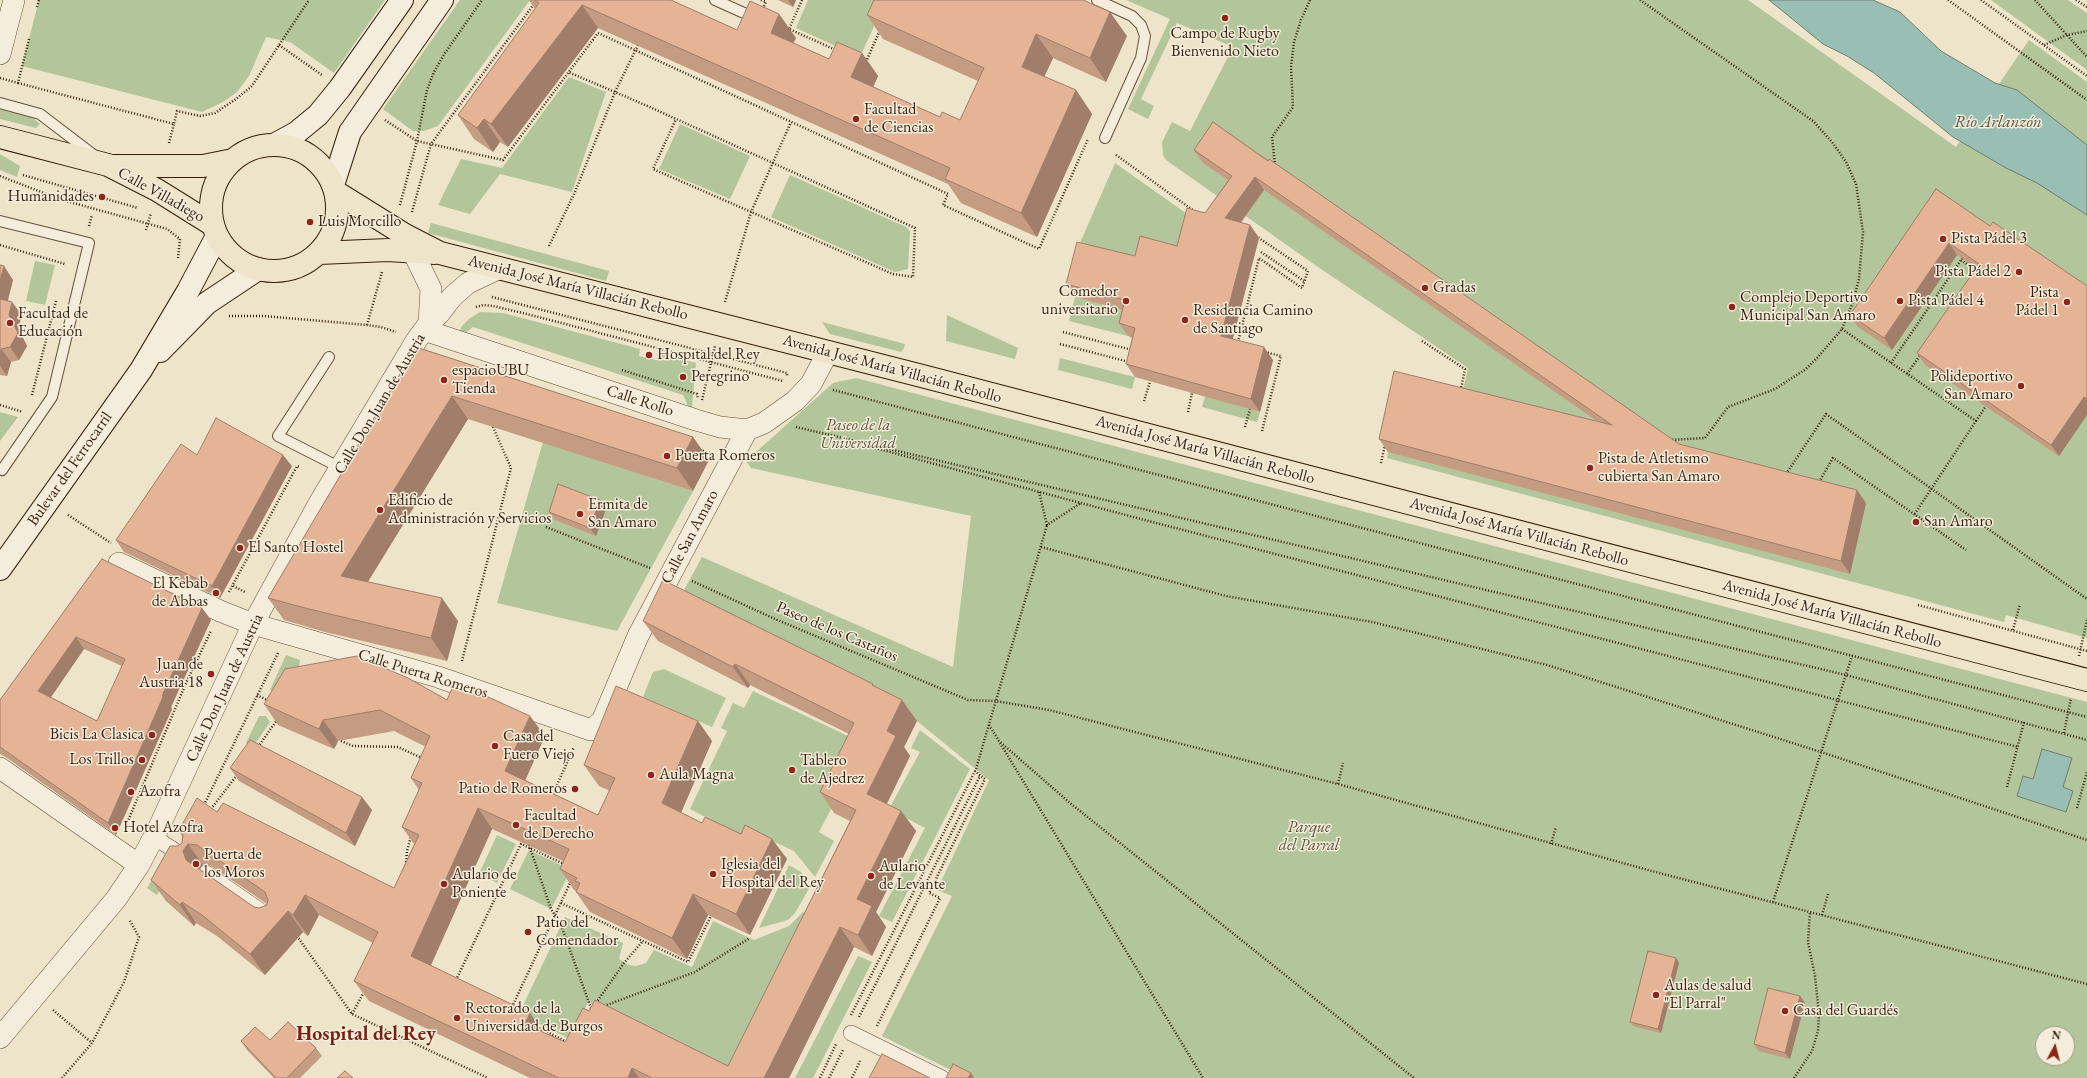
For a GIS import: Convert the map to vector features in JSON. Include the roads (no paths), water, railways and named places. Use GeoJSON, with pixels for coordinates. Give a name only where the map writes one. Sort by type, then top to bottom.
{"type":"FeatureCollection","features":[{"type":"Feature","properties":{"kind":"highway","name":"Calle Villadiego"},"geometry":{"type":"LineString","coordinates":[[0,137],[108,166],[157,190],[215,230]]}},
{"type":"Feature","properties":{"kind":"highway"},"geometry":{"type":"LineString","coordinates":[[274,145],[296,149],[310,155],[324,169],[335,188],[338,213],[336,225],[329,240],[319,253],[295,268],[276,271],[258,269],[241,262],[231,255],[215,230],[211,209],[212,194],[220,176],[233,160],[250,150],[274,145]]}},
{"type":"Feature","properties":{"kind":"highway","name":"Calle Villadiego"},"geometry":{"type":"LineString","coordinates":[[108,166],[203,166],[233,160]]}},
{"type":"Feature","properties":{"kind":"highway","name":"Avenida José María Villacián Rebollo"},"geometry":{"type":"LineString","coordinates":[[335,188],[394,228],[440,253],[828,352],[2087,680]]}},
{"type":"Feature","properties":{"kind":"highway"},"geometry":{"type":"LineString","coordinates":[[319,253],[388,250],[440,253]]}},
{"type":"Feature","properties":{"kind":"main road"},"geometry":{"type":"LineString","coordinates":[[274,145],[296,132],[318,115],[340,88],[402,0]]}},
{"type":"Feature","properties":{"kind":"main road"},"geometry":{"type":"LineString","coordinates":[[335,188],[350,132],[442,0]]}},
{"type":"Feature","properties":{"kind":"main road","name":"Bulevar del Ferrocarril"},"geometry":{"type":"LineString","coordinates":[[0,568],[140,370],[188,291],[215,230]]}},
{"type":"Feature","properties":{"kind":"main road","name":"Bulevar del Ferrocarril"},"geometry":{"type":"LineString","coordinates":[[140,370],[207,303],[258,269]]}},
{"type":"Feature","properties":{"kind":"street"},"geometry":{"type":"LineString","coordinates":[[0,54],[14,0]]}},
{"type":"Feature","properties":{"kind":"street","name":"Calle Don Juan de Austria"},"geometry":{"type":"LineString","coordinates":[[412,252],[431,289],[423,331]]}},
{"type":"Feature","properties":{"kind":"street","name":"Calle Don Juan de Austria"},"geometry":{"type":"LineString","coordinates":[[0,1038],[116,899],[139,865],[154,837],[253,624],[318,505],[333,464],[423,331],[468,283],[500,268]]}},
{"type":"Feature","properties":{"kind":"street","name":"Calle Rollo"},"geometry":{"type":"LineString","coordinates":[[423,331],[696,420],[720,427],[747,430],[764,423],[795,401],[810,384],[828,352]]}},
{"type":"Feature","properties":{"kind":"street","name":"Calle San Amaro"},"geometry":{"type":"LineString","coordinates":[[587,728],[602,721],[638,636],[747,430]]}},
{"type":"Feature","properties":{"kind":"street","name":"Calle Puerta Romeros"},"geometry":{"type":"LineString","coordinates":[[119,563],[220,611],[253,624],[456,683],[587,728]]}},
{"type":"Feature","properties":{"kind":"street"},"geometry":{"type":"LineString","coordinates":[[0,768],[139,865]]}},
{"type":"Feature","properties":{"kind":"street"},"geometry":{"type":"LineString","coordinates":[[154,837],[189,859]]}},
{"type":"Feature","properties":{"kind":"street"},"geometry":{"type":"LineString","coordinates":[[206,872],[274,920]]}},
{"type":"Feature","properties":{"kind":"street"},"geometry":{"type":"LineString","coordinates":[[849,1027],[869,1042],[942,1078]]}},
{"type":"Feature","properties":{"kind":"lane"},"geometry":{"type":"LineString","coordinates":[[715,0],[744,13]]}},
{"type":"Feature","properties":{"kind":"lane"},"geometry":{"type":"LineString","coordinates":[[1096,0],[1132,16],[1141,25],[1145,36],[1141,58],[1105,138]]}},
{"type":"Feature","properties":{"kind":"lane","name":"Calle Villadiego"},"geometry":{"type":"LineString","coordinates":[[0,103],[40,114],[108,166]]}},
{"type":"Feature","properties":{"kind":"lane"},"geometry":{"type":"LineString","coordinates":[[0,221],[89,243],[52,397],[2,470],[0,470]]}},
{"type":"Feature","properties":{"kind":"lane"},"geometry":{"type":"LineString","coordinates":[[329,357],[278,436],[333,464]]}},
{"type":"Feature","properties":{"kind":"water","name":"Río Arlanzón"},"geometry":{"type":"Polygon","coordinates":[[[1769,0],[1873,0],[1900,12],[1941,51],[1995,83],[2017,90],[2087,145],[2087,215],[2037,183],[2006,168],[1953,137],[1874,73],[1847,56],[1823,44],[1769,0]]]}},
{"type":"Feature","properties":{"kind":"water"},"geometry":{"type":"Polygon","coordinates":[[[2042,749],[2072,758],[2063,787],[2073,791],[2066,812],[2017,796],[2023,776],[2033,779],[2042,749]]]}},
{"type":"Feature","properties":{"kind":"place","name":"Campo de Rugby Bienvenido Nieto"},"geometry":{"type":"Point","coordinates":[1225,18]}},
{"type":"Feature","properties":{"kind":"place","name":"Facultad de Ciencias"},"geometry":{"type":"Point","coordinates":[856,119]}},
{"type":"Feature","properties":{"kind":"place","name":"Humanidades"},"geometry":{"type":"Point","coordinates":[102,197]}},
{"type":"Feature","properties":{"kind":"place","name":"Luis Morcillo"},"geometry":{"type":"Point","coordinates":[310,222]}},
{"type":"Feature","properties":{"kind":"place","name":"Pista Pádel 3"},"geometry":{"type":"Point","coordinates":[1943,239]}},
{"type":"Feature","properties":{"kind":"place","name":"Pista Pádel 2"},"geometry":{"type":"Point","coordinates":[2019,272]}},
{"type":"Feature","properties":{"kind":"place","name":"Gradas"},"geometry":{"type":"Point","coordinates":[1425,288]}},
{"type":"Feature","properties":{"kind":"place","name":"Comedor universitario"},"geometry":{"type":"Point","coordinates":[1126,301]}},
{"type":"Feature","properties":{"kind":"place","name":"Pista Pádel 4"},"geometry":{"type":"Point","coordinates":[1900,301]}},
{"type":"Feature","properties":{"kind":"place","name":"Pista Pádel 1"},"geometry":{"type":"Point","coordinates":[2067,302]}},
{"type":"Feature","properties":{"kind":"place","name":"Complejo Deportivo Municipal San Amaro"},"geometry":{"type":"Point","coordinates":[1732,307]}},
{"type":"Feature","properties":{"kind":"place","name":"Residencia Camino de Santiago"},"geometry":{"type":"Point","coordinates":[1185,320]}},
{"type":"Feature","properties":{"kind":"place","name":"Facultad de Educación"},"geometry":{"type":"Point","coordinates":[10,323]}},
{"type":"Feature","properties":{"kind":"place","name":"Hospital del Rey"},"geometry":{"type":"Point","coordinates":[649,355]}},
{"type":"Feature","properties":{"kind":"place","name":"Peregrino"},"geometry":{"type":"Point","coordinates":[683,377]}},
{"type":"Feature","properties":{"kind":"place","name":"espacioUBU Tienda"},"geometry":{"type":"Point","coordinates":[444,380]}},
{"type":"Feature","properties":{"kind":"place","name":"Polideportivo San Amaro"},"geometry":{"type":"Point","coordinates":[2021,386]}},
{"type":"Feature","properties":{"kind":"place","name":"Puerta Romeros"},"geometry":{"type":"Point","coordinates":[667,456]}},
{"type":"Feature","properties":{"kind":"place","name":"Pista de Atletismo cubierta San Amaro"},"geometry":{"type":"Point","coordinates":[1590,468]}},
{"type":"Feature","properties":{"kind":"place","name":"Edificio de Administración y Servicios"},"geometry":{"type":"Point","coordinates":[380,510]}},
{"type":"Feature","properties":{"kind":"place","name":"Ermita de San Amaro"},"geometry":{"type":"Point","coordinates":[580,514]}},
{"type":"Feature","properties":{"kind":"place","name":"San Amaro"},"geometry":{"type":"Point","coordinates":[1916,522]}},
{"type":"Feature","properties":{"kind":"place","name":"El Santo Hostel"},"geometry":{"type":"Point","coordinates":[240,548]}},
{"type":"Feature","properties":{"kind":"place","name":"El Kebab de Abbas"},"geometry":{"type":"Point","coordinates":[216,593]}},
{"type":"Feature","properties":{"kind":"place","name":"Juan de Austria 18"},"geometry":{"type":"Point","coordinates":[211,674]}},
{"type":"Feature","properties":{"kind":"place","name":"Bicis La Clasica"},"geometry":{"type":"Point","coordinates":[152,735]}},
{"type":"Feature","properties":{"kind":"place","name":"Casa del Fuero Viejo"},"geometry":{"type":"Point","coordinates":[495,746]}},
{"type":"Feature","properties":{"kind":"place","name":"Los Trillos"},"geometry":{"type":"Point","coordinates":[142,760]}},
{"type":"Feature","properties":{"kind":"place","name":"Tablero de Ajedrez"},"geometry":{"type":"Point","coordinates":[792,770]}},
{"type":"Feature","properties":{"kind":"place","name":"Aula Magna"},"geometry":{"type":"Point","coordinates":[651,775]}},
{"type":"Feature","properties":{"kind":"place","name":"Patio de Romeros"},"geometry":{"type":"Point","coordinates":[575,789]}},
{"type":"Feature","properties":{"kind":"place","name":"Azofra"},"geometry":{"type":"Point","coordinates":[131,792]}},
{"type":"Feature","properties":{"kind":"place","name":"Facultad de Derecho"},"geometry":{"type":"Point","coordinates":[516,825]}},
{"type":"Feature","properties":{"kind":"place","name":"Hotel Azofra"},"geometry":{"type":"Point","coordinates":[115,828]}},
{"type":"Feature","properties":{"kind":"place","name":"Puerta de los Moros"},"geometry":{"type":"Point","coordinates":[196,864]}},
{"type":"Feature","properties":{"kind":"place","name":"Iglesia del Hospital del Rey"},"geometry":{"type":"Point","coordinates":[713,874]}},
{"type":"Feature","properties":{"kind":"place","name":"Aulario de Levante"},"geometry":{"type":"Point","coordinates":[871,876]}},
{"type":"Feature","properties":{"kind":"place","name":"Aulario de Poniente"},"geometry":{"type":"Point","coordinates":[444,884]}},
{"type":"Feature","properties":{"kind":"place","name":"Patio del Comendador"},"geometry":{"type":"Point","coordinates":[528,932]}},
{"type":"Feature","properties":{"kind":"place","name":"Aulas de salud \"El Parral\""},"geometry":{"type":"Point","coordinates":[1656,995]}},
{"type":"Feature","properties":{"kind":"place","name":"Casa del Guardés"},"geometry":{"type":"Point","coordinates":[1785,1011]}},
{"type":"Feature","properties":{"kind":"place","name":"Rectorado de la Universidad de Burgos"},"geometry":{"type":"Point","coordinates":[457,1018]}},
{"type":"Feature","properties":{"kind":"district","name":"Hospital del Rey"},"geometry":{"type":"Point","coordinates":[366,1035]}},
{"type":"Feature","properties":{"kind":"park label","name":"Paseo de la Universidad"},"geometry":{"type":"Point","coordinates":[858,435]}},
{"type":"Feature","properties":{"kind":"park label","name":"Parque del Parral"},"geometry":{"type":"Point","coordinates":[1309,837]}}]}
